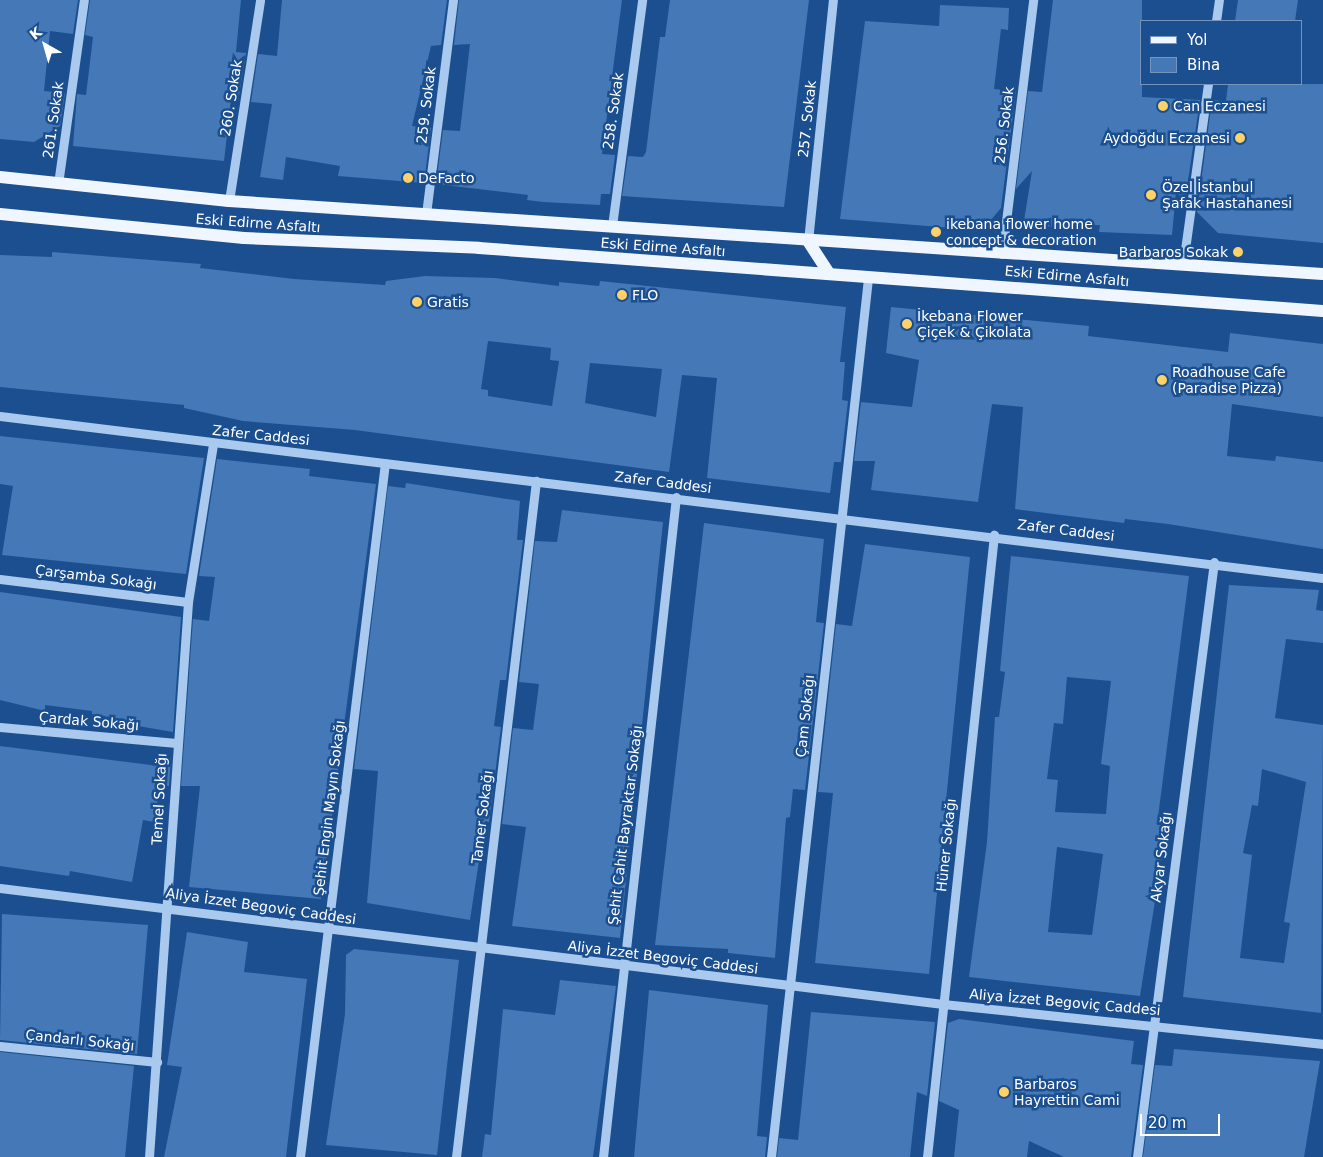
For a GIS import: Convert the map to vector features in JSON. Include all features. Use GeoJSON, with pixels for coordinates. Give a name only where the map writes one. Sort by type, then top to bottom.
{"type":"FeatureCollection","features":[{"type":"Feature","properties":{"kind":"main road","name":"Eski Edirne Asfaltı"},"geometry":{"type":"LineString","coordinates":[[0,177],[229,201],[1323,274]]}},
{"type":"Feature","properties":{"kind":"main road","name":"Eski Edirne Asfaltı"},"geometry":{"type":"LineString","coordinates":[[0,214],[244,238],[479,248],[1323,311]]}},
{"type":"Feature","properties":{"kind":"main road"},"geometry":{"type":"LineString","coordinates":[[808,241],[829,274]]}},
{"type":"Feature","properties":{"kind":"street","name":"261. Sokak"},"geometry":{"type":"LineString","coordinates":[[58,184],[84,0]]}},
{"type":"Feature","properties":{"kind":"street","name":"260. Sokak"},"geometry":{"type":"LineString","coordinates":[[229,201],[260,0]]}},
{"type":"Feature","properties":{"kind":"street","name":"259. Sokak"},"geometry":{"type":"LineString","coordinates":[[426,214],[454,0]]}},
{"type":"Feature","properties":{"kind":"street","name":"258. Sokak"},"geometry":{"type":"LineString","coordinates":[[612,226],[642,0]]}},
{"type":"Feature","properties":{"kind":"street","name":"257. Sokak"},"geometry":{"type":"LineString","coordinates":[[808,241],[833,0]]}},
{"type":"Feature","properties":{"kind":"street","name":"256. Sokak"},"geometry":{"type":"LineString","coordinates":[[1002,254],[1034,0]]}},
{"type":"Feature","properties":{"kind":"street"},"geometry":{"type":"LineString","coordinates":[[1216,20],[1219,0]]}},
{"type":"Feature","properties":{"kind":"street"},"geometry":{"type":"LineString","coordinates":[[1183,264],[1208,85]]}},
{"type":"Feature","properties":{"kind":"street","name":"Çam Sokağı"},"geometry":{"type":"LineString","coordinates":[[771,1157],[840,516],[868,278]]}},
{"type":"Feature","properties":{"kind":"street","name":"Zafer Caddesi"},"geometry":{"type":"LineString","coordinates":[[0,416],[213,444],[840,516],[1214,562],[1323,578]]}},
{"type":"Feature","properties":{"kind":"street","name":"Temel Sokağı"},"geometry":{"type":"LineString","coordinates":[[149,1157],[168,906],[176,743],[188,602],[213,444]]}},
{"type":"Feature","properties":{"kind":"street","name":"Şehit Engin Mayın Sokağı"},"geometry":{"type":"LineString","coordinates":[[300,1157],[385,463]]}},
{"type":"Feature","properties":{"kind":"street","name":"Tamer Sokağı"},"geometry":{"type":"LineString","coordinates":[[456,1157],[536,481]]}},
{"type":"Feature","properties":{"kind":"street","name":"Şehit Cahit Bayraktar Sokağı"},"geometry":{"type":"LineString","coordinates":[[603,1157],[622,966],[676,497]]}},
{"type":"Feature","properties":{"kind":"street","name":"Hüner Sokağı"},"geometry":{"type":"LineString","coordinates":[[927,1157],[994,535]]}},
{"type":"Feature","properties":{"kind":"street","name":"Akyar Sokağı"},"geometry":{"type":"LineString","coordinates":[[1137,1157],[1214,562]]}},
{"type":"Feature","properties":{"kind":"street","name":"Çarşamba Sokağı"},"geometry":{"type":"LineString","coordinates":[[0,579],[188,602]]}},
{"type":"Feature","properties":{"kind":"street","name":"Çardak Sokağı"},"geometry":{"type":"LineString","coordinates":[[0,727],[176,743]]}},
{"type":"Feature","properties":{"kind":"street","name":"Aliya İzzet Begoviç Caddesi"},"geometry":{"type":"LineString","coordinates":[[0,888],[168,906],[328,931],[790,986],[1323,1044]]}},
{"type":"Feature","properties":{"kind":"street","name":"Çandarlı Sokağı"},"geometry":{"type":"LineString","coordinates":[[0,1046],[157,1062]]}},
{"type":"Feature","properties":{"kind":"building"},"geometry":{"type":"Polygon","coordinates":[[[0,0],[78,0],[73,34],[50,31],[44,91],[65,93],[60,126],[34,142],[0,139],[0,0]]]}},
{"type":"Feature","properties":{"kind":"building"},"geometry":{"type":"Polygon","coordinates":[[[90,0],[241,0],[236,52],[246,53],[238,101],[231,100],[224,161],[73,146],[77,94],[86,95],[93,37],[85,35],[90,0]]]}},
{"type":"Feature","properties":{"kind":"building"},"geometry":{"type":"Polygon","coordinates":[[[282,0],[447,0],[441,45],[431,46],[412,126],[431,128],[424,183],[338,176],[340,166],[286,157],[283,180],[260,177],[272,104],[251,102],[258,54],[277,56],[282,0]]]}},
{"type":"Feature","properties":{"kind":"building"},"geometry":{"type":"Polygon","coordinates":[[[459,0],[622,0],[602,154],[615,155],[610,194],[601,194],[600,205],[527,200],[528,195],[436,184],[443,130],[460,131],[470,44],[454,45],[459,0]]]}},
{"type":"Feature","properties":{"kind":"building"},"geometry":{"type":"Polygon","coordinates":[[[670,0],[809,0],[784,207],[622,196],[628,156],[643,157],[646,152],[660,37],[665,37],[670,0]]]}},
{"type":"Feature","properties":{"kind":"building"},"geometry":{"type":"Polygon","coordinates":[[[1053,0],[1142,0],[1142,20],[1140,20],[1140,85],[1142,85],[1142,97],[1200,100],[1185,201],[1176,192],[1172,235],[1099,232],[1100,225],[1023,227],[1032,171],[1016,189],[1028,91],[1042,92],[1053,0]]]}},
{"type":"Feature","properties":{"kind":"building"},"geometry":{"type":"Polygon","coordinates":[[[1238,0],[1298,0],[1295,20],[1235,20],[1238,0]]]}},
{"type":"Feature","properties":{"kind":"building"},"geometry":{"type":"Polygon","coordinates":[[[940,5],[1009,8],[1008,30],[1001,29],[994,89],[1016,91],[1001,208],[985,227],[977,230],[840,219],[865,21],[939,26],[940,5]]]}},
{"type":"Feature","properties":{"kind":"building"},"geometry":{"type":"Polygon","coordinates":[[[1323,84],[1323,243],[1218,233],[1197,212],[1212,100],[1226,101],[1228,85],[1323,84]]]}},
{"type":"Feature","properties":{"kind":"building"},"geometry":{"type":"Polygon","coordinates":[[[52,252],[201,264],[200,268],[294,279],[385,285],[386,281],[425,276],[495,278],[559,286],[559,282],[599,286],[600,281],[846,307],[840,362],[845,362],[842,400],[848,401],[841,462],[834,462],[830,493],[707,478],[717,378],[682,375],[669,472],[355,430],[243,421],[184,408],[184,405],[0,387],[0,255],[52,257],[52,252]],[[488,341],[481,389],[488,390],[488,396],[552,406],[559,361],[550,360],[551,348],[488,341]],[[590,363],[585,403],[656,417],[662,369],[590,363]]]}},
{"type":"Feature","properties":{"kind":"building"},"geometry":{"type":"Polygon","coordinates":[[[891,307],[1089,326],[1088,336],[1228,352],[1230,333],[1323,344],[1323,417],[1232,404],[1227,456],[1275,461],[1276,456],[1323,462],[1323,549],[1168,524],[1125,519],[1124,523],[1015,509],[1023,407],[992,404],[978,502],[871,490],[875,461],[854,461],[861,402],[912,407],[919,360],[886,353],[891,307]]]}},
{"type":"Feature","properties":{"kind":"building"},"geometry":{"type":"Polygon","coordinates":[[[0,436],[204,458],[186,574],[2,555],[13,486],[0,484],[0,436]]]}},
{"type":"Feature","properties":{"kind":"building"},"geometry":{"type":"Polygon","coordinates":[[[217,459],[310,469],[309,476],[376,484],[321,899],[189,887],[200,786],[181,786],[193,619],[209,621],[215,577],[199,576],[217,459]]]}},
{"type":"Feature","properties":{"kind":"building"},"geometry":{"type":"Polygon","coordinates":[[[406,483],[520,501],[517,540],[523,540],[506,680],[500,680],[494,726],[501,727],[489,822],[485,821],[470,920],[367,903],[378,771],[354,769],[388,486],[405,488],[406,483]]]}},
{"type":"Feature","properties":{"kind":"building"},"geometry":{"type":"Polygon","coordinates":[[[562,510],[663,522],[620,938],[512,926],[526,827],[502,824],[513,728],[533,730],[539,684],[519,682],[535,541],[557,542],[562,510]]]}},
{"type":"Feature","properties":{"kind":"building"},"geometry":{"type":"Polygon","coordinates":[[[704,523],[824,539],[816,622],[824,623],[805,790],[793,789],[790,817],[786,818],[775,958],[728,953],[728,949],[655,945],[704,523]]]}},
{"type":"Feature","properties":{"kind":"building"},"geometry":{"type":"Polygon","coordinates":[[[865,544],[970,557],[929,974],[815,963],[833,793],[818,792],[836,624],[852,626],[865,544]]]}},
{"type":"Feature","properties":{"kind":"building"},"geometry":{"type":"Polygon","coordinates":[[[1011,556],[1189,576],[1157,825],[1167,825],[1140,996],[969,977],[987,842],[995,717],[999,717],[1005,672],[1000,671],[1011,556]],[[1067,677],[1063,724],[1054,723],[1047,779],[1058,780],[1055,812],[1106,814],[1110,766],[1101,764],[1111,681],[1067,677]],[[1057,847],[1048,932],[1092,935],[1103,854],[1057,847]]]}},
{"type":"Feature","properties":{"kind":"building"},"geometry":{"type":"Polygon","coordinates":[[[1229,585],[1319,590],[1316,610],[1323,611],[1323,643],[1286,639],[1275,718],[1323,725],[1321,1013],[1183,997],[1229,585]],[[1262,769],[1258,806],[1252,805],[1243,853],[1252,855],[1240,958],[1284,963],[1290,923],[1284,922],[1306,782],[1262,769]]]}},
{"type":"Feature","properties":{"kind":"building"},"geometry":{"type":"Polygon","coordinates":[[[0,592],[181,617],[173,732],[132,725],[128,720],[92,714],[92,711],[45,705],[45,711],[0,700],[0,592]]]}},
{"type":"Feature","properties":{"kind":"building"},"geometry":{"type":"Polygon","coordinates":[[[0,746],[159,766],[154,759],[171,758],[169,786],[160,786],[154,822],[143,820],[132,882],[70,871],[69,876],[0,866],[0,746]]]}},
{"type":"Feature","properties":{"kind":"building"},"geometry":{"type":"Polygon","coordinates":[[[2,914],[148,925],[137,1054],[0,1040],[2,914]]]}},
{"type":"Feature","properties":{"kind":"building"},"geometry":{"type":"Polygon","coordinates":[[[187,932],[248,942],[244,972],[307,979],[286,1157],[164,1157],[182,1067],[167,1065],[187,932]]]}},
{"type":"Feature","properties":{"kind":"building"},"geometry":{"type":"Polygon","coordinates":[[[354,949],[459,960],[437,1155],[326,1145],[345,1014],[346,955],[354,949]]]}},
{"type":"Feature","properties":{"kind":"building"},"geometry":{"type":"Polygon","coordinates":[[[560,980],[616,986],[593,1157],[482,1157],[485,1134],[491,1135],[503,1009],[555,1015],[560,980]]]}},
{"type":"Feature","properties":{"kind":"building"},"geometry":{"type":"Polygon","coordinates":[[[649,990],[768,1005],[757,1136],[767,1137],[765,1157],[634,1157],[649,990]]]}},
{"type":"Feature","properties":{"kind":"building"},"geometry":{"type":"Polygon","coordinates":[[[811,1012],[935,1022],[927,1096],[917,1092],[910,1157],[777,1157],[779,1138],[798,1140],[811,1012]]]}},
{"type":"Feature","properties":{"kind":"building"},"geometry":{"type":"Polygon","coordinates":[[[959,1019],[1134,1041],[1131,1064],[1143,1065],[1131,1157],[1064,1157],[1029,1141],[1027,1157],[954,1157],[959,1110],[939,1101],[948,1023],[959,1019]]]}},
{"type":"Feature","properties":{"kind":"building"},"geometry":{"type":"Polygon","coordinates":[[[1174,1049],[1320,1061],[1304,1157],[1143,1157],[1155,1065],[1172,1066],[1174,1049]]]}},
{"type":"Feature","properties":{"kind":"building"},"geometry":{"type":"Polygon","coordinates":[[[0,1052],[134,1066],[125,1157],[0,1157],[0,1052]]]}},
{"type":"Feature","properties":{"kind":"place","name":"Can Eczanesi"},"geometry":{"type":"Point","coordinates":[1163,106]}},
{"type":"Feature","properties":{"kind":"place","name":"Aydoğdu Eczanesi"},"geometry":{"type":"Point","coordinates":[1240,138]}},
{"type":"Feature","properties":{"kind":"place","name":"DeFacto"},"geometry":{"type":"Point","coordinates":[408,178]}},
{"type":"Feature","properties":{"kind":"place","name":"Özel İstanbul Şafak Hastahanesi"},"geometry":{"type":"Point","coordinates":[1151,195]}},
{"type":"Feature","properties":{"kind":"place","name":"ikebana flower home concept & decoration"},"geometry":{"type":"Point","coordinates":[936,232]}},
{"type":"Feature","properties":{"kind":"place","name":"Barbaros Sokak"},"geometry":{"type":"Point","coordinates":[1238,252]}},
{"type":"Feature","properties":{"kind":"place","name":"FLO"},"geometry":{"type":"Point","coordinates":[622,295]}},
{"type":"Feature","properties":{"kind":"place","name":"Gratis"},"geometry":{"type":"Point","coordinates":[417,302]}},
{"type":"Feature","properties":{"kind":"place","name":"İkebana Flower Çiçek & Çikolata"},"geometry":{"type":"Point","coordinates":[907,324]}},
{"type":"Feature","properties":{"kind":"place","name":"Roadhouse Cafe (Paradise Pizza)"},"geometry":{"type":"Point","coordinates":[1162,380]}},
{"type":"Feature","properties":{"kind":"place","name":"Barbaros Hayrettin Cami"},"geometry":{"type":"Point","coordinates":[1004,1092]}}]}
